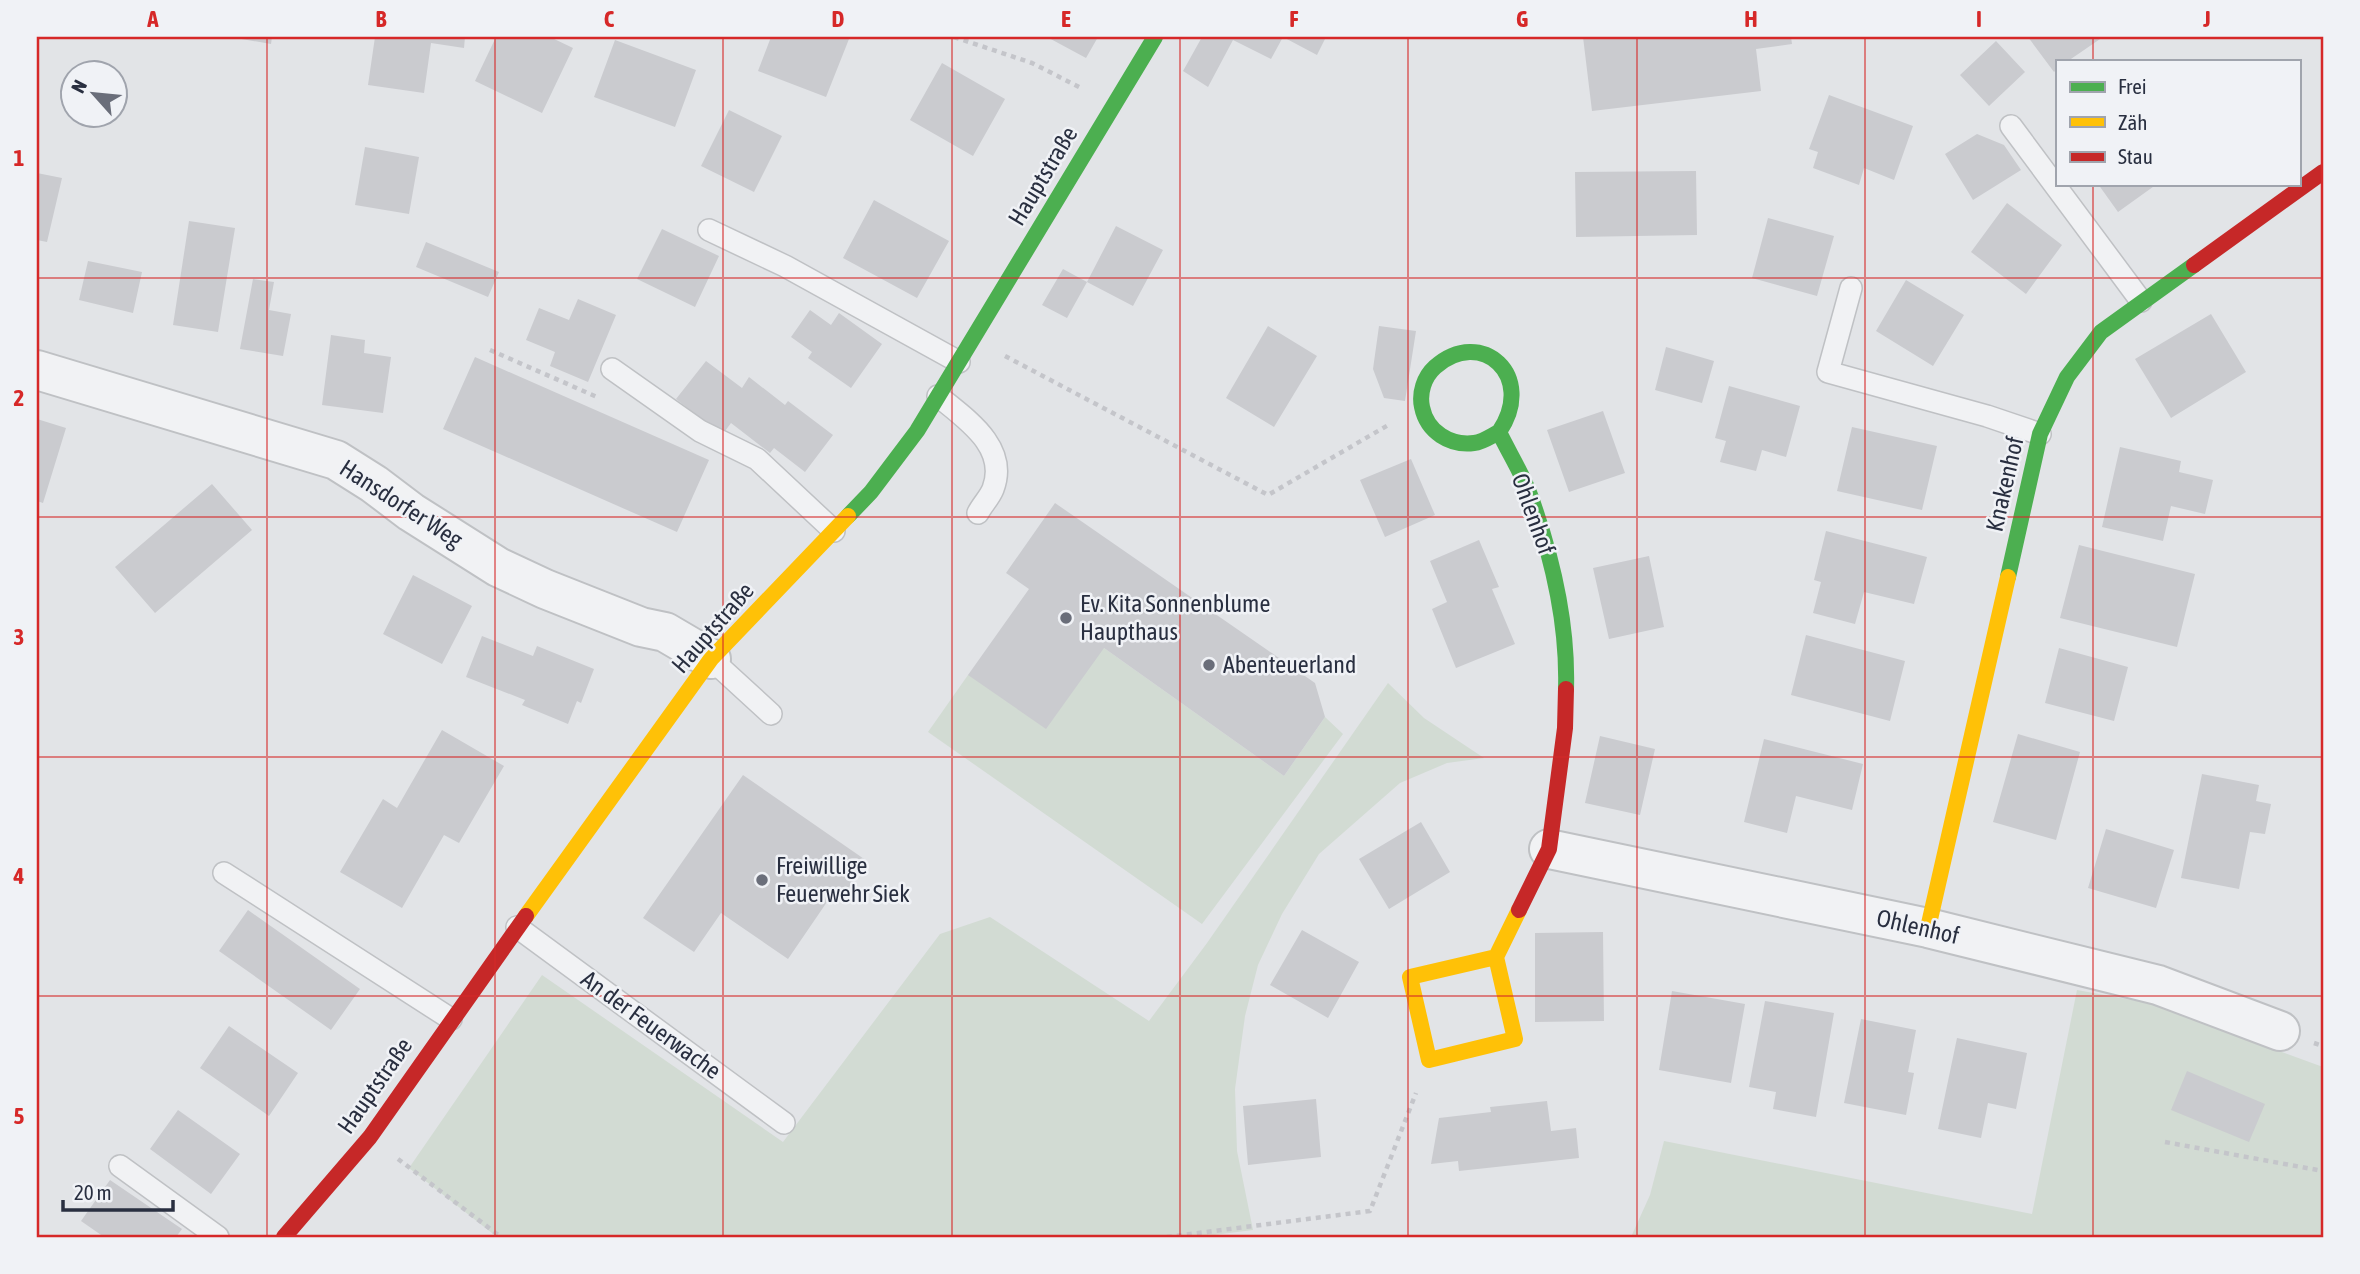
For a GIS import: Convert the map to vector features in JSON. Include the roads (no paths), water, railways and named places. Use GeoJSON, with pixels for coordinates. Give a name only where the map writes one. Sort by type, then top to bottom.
{"type":"FeatureCollection","features":[{"type":"Feature","properties":{"kind":"street","name":"Hauptstraße"},"geometry":{"type":"LineString","coordinates":[[284,1237],[370,1137],[451,1018],[711,659],[871,492],[917,431],[1155,37]]}},
{"type":"Feature","properties":{"kind":"street","name":"Knakenhof"},"geometry":{"type":"LineString","coordinates":[[1928,928],[2040,434],[2067,377],[2101,332],[2323,172]]}},
{"type":"Feature","properties":{"kind":"street"},"geometry":{"type":"LineString","coordinates":[[1474,352],[1499,364],[1507,373],[1513,387],[1514,403],[1511,414],[1499,432],[1486,442],[1471,445],[1445,440],[1434,432],[1421,406],[1427,375],[1436,364],[1459,353],[1474,352]]}},
{"type":"Feature","properties":{"kind":"street","name":"Hansdorfer Weg"},"geometry":{"type":"LineString","coordinates":[[37,370],[336,460],[498,567],[545,589],[641,627],[665,632],[711,659]]}},
{"type":"Feature","properties":{"kind":"street","name":"Ohlenhof"},"geometry":{"type":"LineString","coordinates":[[1496,957],[1549,849],[1565,728],[1567,661],[1557,587],[1529,493],[1499,432]]}},
{"type":"Feature","properties":{"kind":"street","name":"Ohlenhof"},"geometry":{"type":"LineString","coordinates":[[1549,849],[1928,928],[2158,985],[2280,1031]]}},
{"type":"Feature","properties":{"kind":"street"},"geometry":{"type":"LineString","coordinates":[[1496,957],[1515,1039],[1429,1060],[1410,977],[1496,957]]}},
{"type":"Feature","properties":{"kind":"lane"},"geometry":{"type":"LineString","coordinates":[[2011,126],[2141,301]]}},
{"type":"Feature","properties":{"kind":"lane"},"geometry":{"type":"LineString","coordinates":[[709,230],[785,266],[959,362]]}},
{"type":"Feature","properties":{"kind":"lane"},"geometry":{"type":"LineString","coordinates":[[1851,288],[1828,372],[1987,416],[2040,434]]}},
{"type":"Feature","properties":{"kind":"lane"},"geometry":{"type":"LineString","coordinates":[[612,369],[700,431],[757,459],[834,531]]}},
{"type":"Feature","properties":{"kind":"lane"},"geometry":{"type":"LineString","coordinates":[[938,397],[979,430],[996,459],[993,489],[978,513]]}},
{"type":"Feature","properties":{"kind":"lane"},"geometry":{"type":"LineString","coordinates":[[711,659],[771,714]]}},
{"type":"Feature","properties":{"kind":"lane"},"geometry":{"type":"LineString","coordinates":[[224,873],[451,1018]]}},
{"type":"Feature","properties":{"kind":"lane","name":"An der Feuerwache"},"geometry":{"type":"LineString","coordinates":[[517,927],[784,1124]]}},
{"type":"Feature","properties":{"kind":"lane"},"geometry":{"type":"LineString","coordinates":[[120,1166],[218,1237]]}},
{"type":"Feature","properties":{"kind":"place","name":"Ev. Kita Sonnenblume Haupthaus"},"geometry":{"type":"Point","coordinates":[1066,618]}},
{"type":"Feature","properties":{"kind":"place","name":"Abenteuerland"},"geometry":{"type":"Point","coordinates":[1209,665]}},
{"type":"Feature","properties":{"kind":"place","name":"Freiwillige Feuerwehr Siek"},"geometry":{"type":"Point","coordinates":[762,880]}}]}
